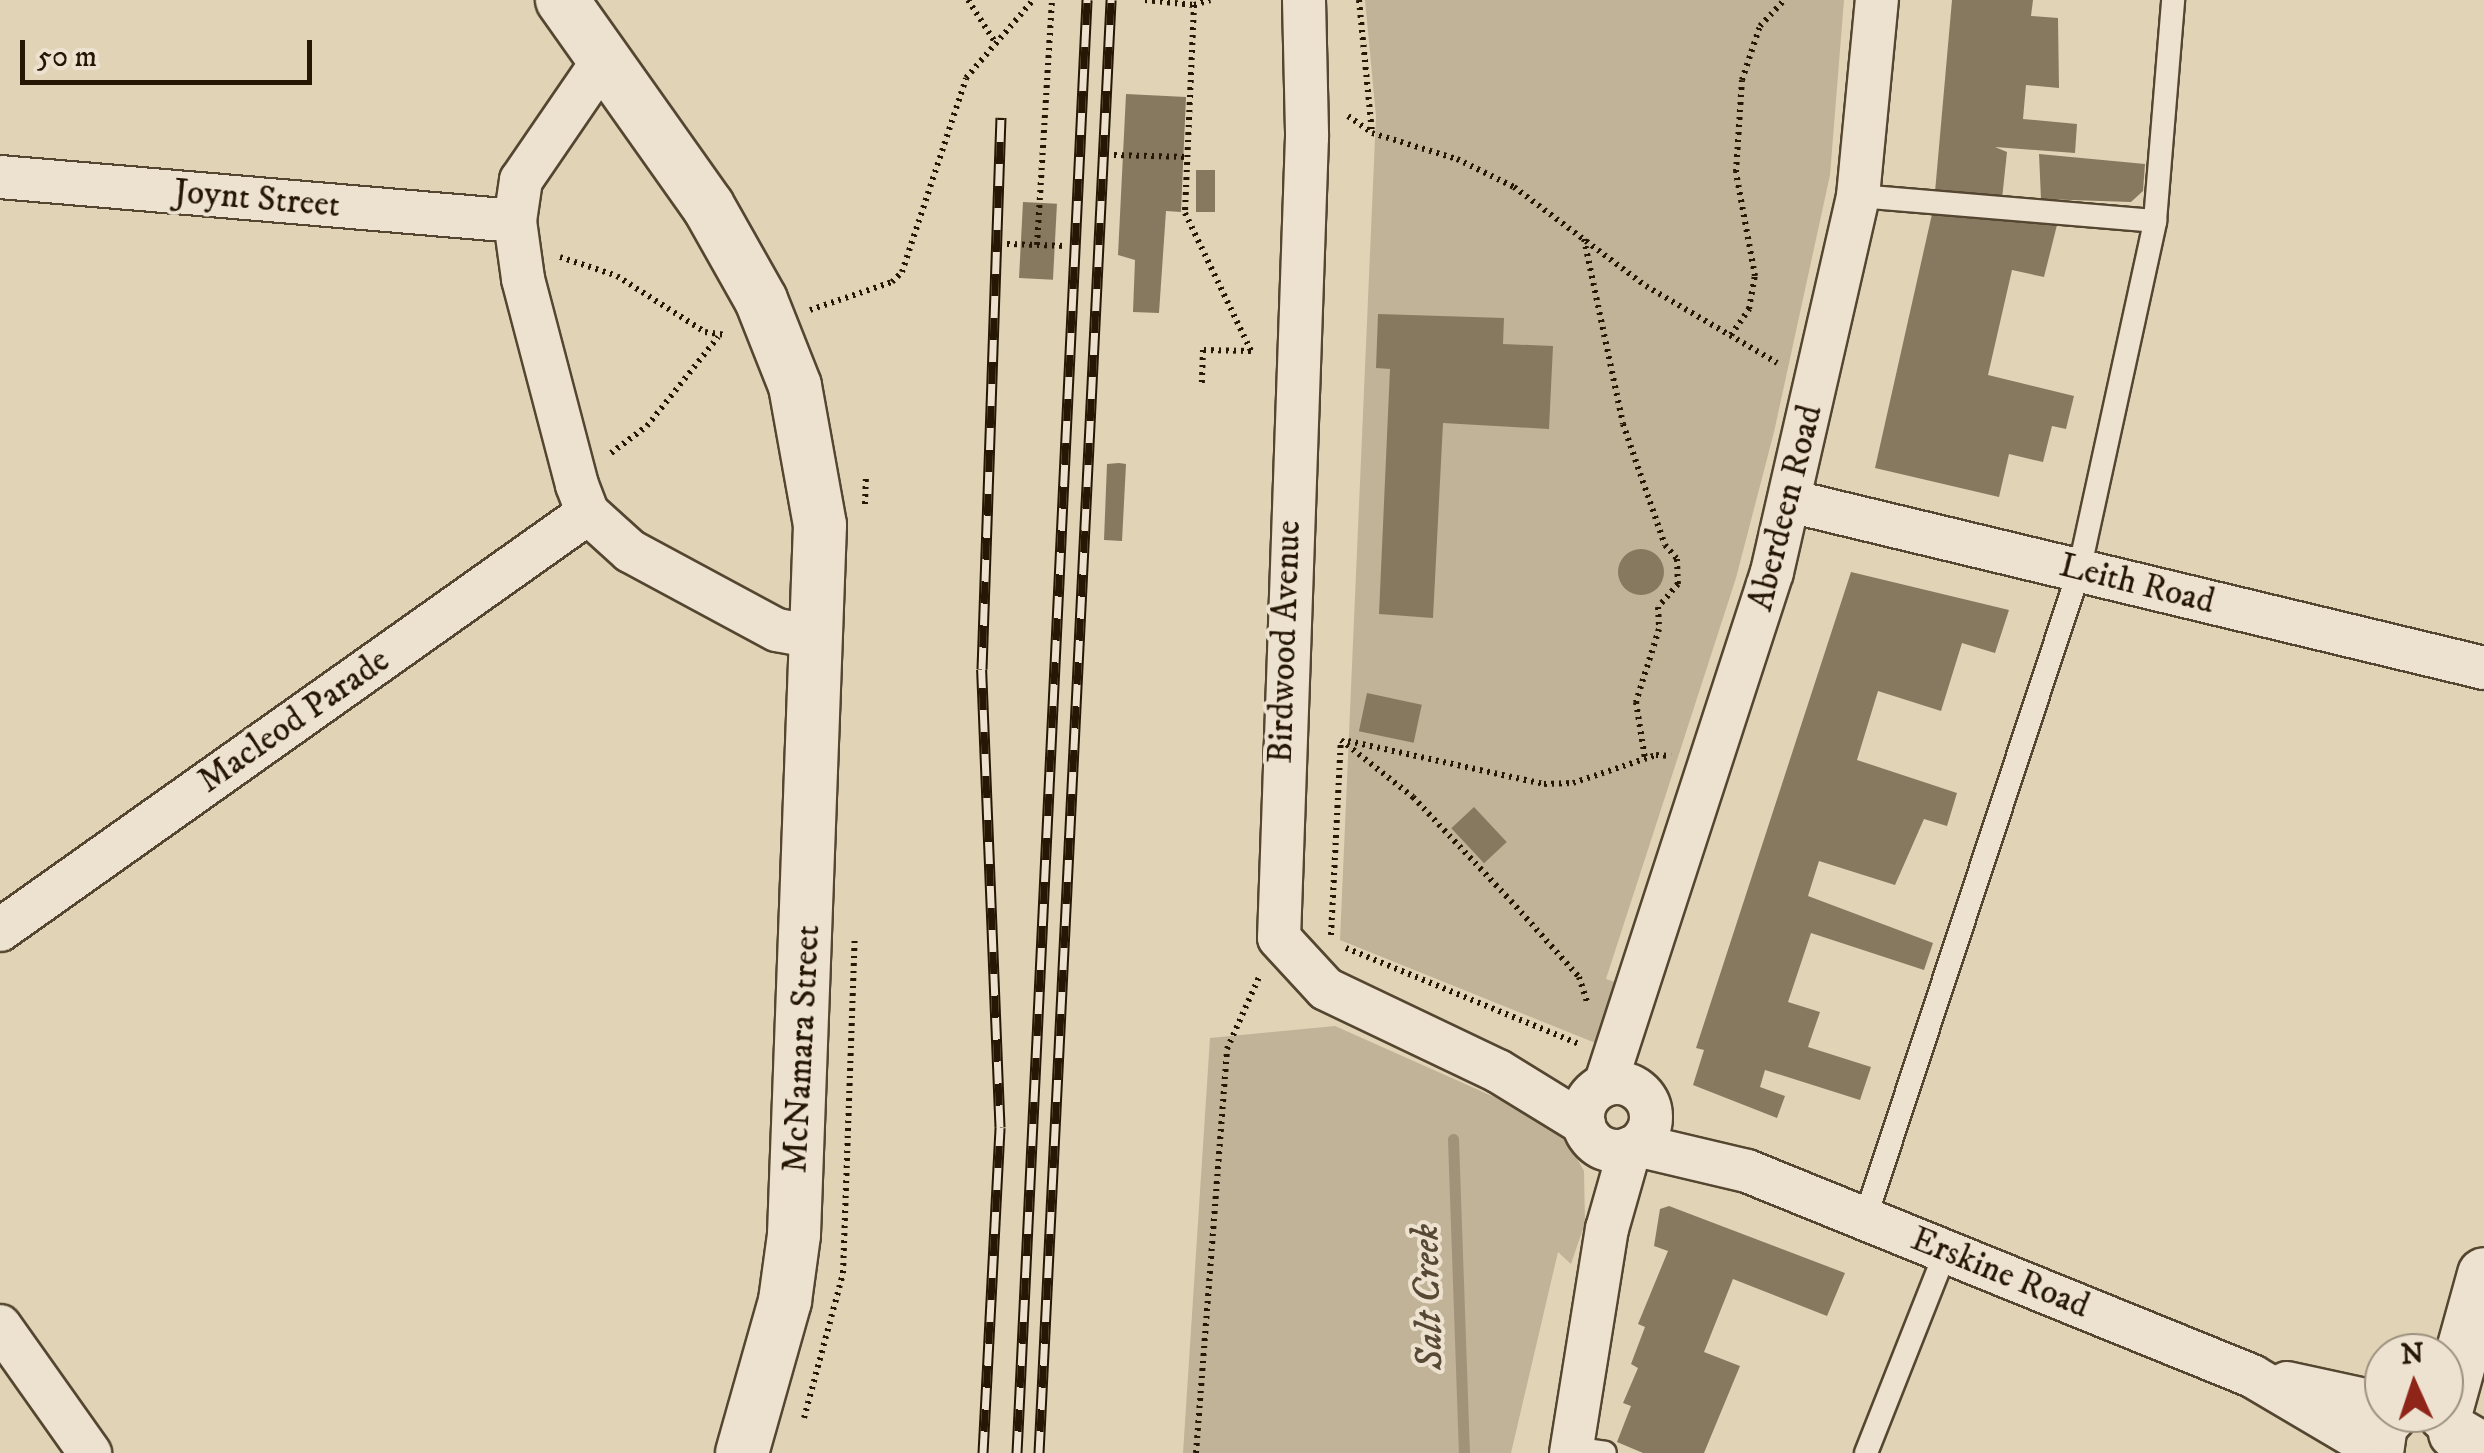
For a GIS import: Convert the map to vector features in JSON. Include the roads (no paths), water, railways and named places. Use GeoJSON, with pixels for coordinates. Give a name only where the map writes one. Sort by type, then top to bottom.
{"type":"FeatureCollection","features":[{"type":"Feature","properties":{"kind":"street","name":"McNamara Street"},"geometry":{"type":"LineString","coordinates":[[562,0],[742,263],[796,386],[820,525],[820,638],[794,1235],[785,1301],[742,1453]]}},
{"type":"Feature","properties":{"kind":"street","name":"Birdwood Avenue"},"geometry":{"type":"LineString","coordinates":[[1280,0],[1306,86]]}},
{"type":"Feature","properties":{"kind":"street","name":"Birdwood Avenue"},"geometry":{"type":"LineString","coordinates":[[1304,0],[1306,86],[1278,938],[1326,989],[1498,1071],[1610,1096]]}},
{"type":"Feature","properties":{"kind":"street","name":"Aberdeen Road"},"geometry":{"type":"LineString","coordinates":[[1582,1452],[1607,1228],[1610,1096],[1634,1002],[1790,501],[1858,196],[1877,0]]}},
{"type":"Feature","properties":{"kind":"street"},"geometry":{"type":"LineString","coordinates":[[604,59],[521,180],[516,236],[588,513],[630,550],[777,630],[820,638]]}},
{"type":"Feature","properties":{"kind":"street","name":"Joynt Street"},"geometry":{"type":"LineString","coordinates":[[0,177],[516,236]]}},
{"type":"Feature","properties":{"kind":"street","name":"Leith Road"},"geometry":{"type":"LineString","coordinates":[[1790,501],[2484,668]]}},
{"type":"Feature","properties":{"kind":"street","name":"Macleod Parade"},"geometry":{"type":"LineString","coordinates":[[0,930],[588,513]]}},
{"type":"Feature","properties":{"kind":"street","name":"Erskine Road"},"geometry":{"type":"LineString","coordinates":[[1610,1096],[1747,1171],[2364,1422]]}},
{"type":"Feature","properties":{"kind":"street"},"geometry":{"type":"LineString","coordinates":[[2452,1333],[2483,1277]]}},
{"type":"Feature","properties":{"kind":"street"},"geometry":{"type":"LineString","coordinates":[[2464,1387],[2483,1277]]}},
{"type":"Feature","properties":{"kind":"street"},"geometry":{"type":"LineString","coordinates":[[0,1326],[90,1453]]}},
{"type":"Feature","properties":{"kind":"lane"},"geometry":{"type":"LineString","coordinates":[[1864,1219],[2079,571],[2155,221],[2173,0]]}},
{"type":"Feature","properties":{"kind":"lane"},"geometry":{"type":"LineString","coordinates":[[1858,196],[2155,221]]}},
{"type":"Feature","properties":{"kind":"lane"},"geometry":{"type":"LineString","coordinates":[[1866,1453],[1946,1251]]}},
{"type":"Feature","properties":{"kind":"waterway","name":"Salt Creek"},"geometry":{"type":"LineString","coordinates":[[1453,1139],[1464,1453]]}},
{"type":"Feature","properties":{"kind":"railway"},"geometry":{"type":"LineString","coordinates":[[1017,1453],[1087,0]]}},
{"type":"Feature","properties":{"kind":"railway"},"geometry":{"type":"LineString","coordinates":[[1039,1453],[1111,0]]}},
{"type":"Feature","properties":{"kind":"railway"},"geometry":{"type":"LineString","coordinates":[[983,1453],[1000,1127],[982,669],[1001,117]]}}]}
